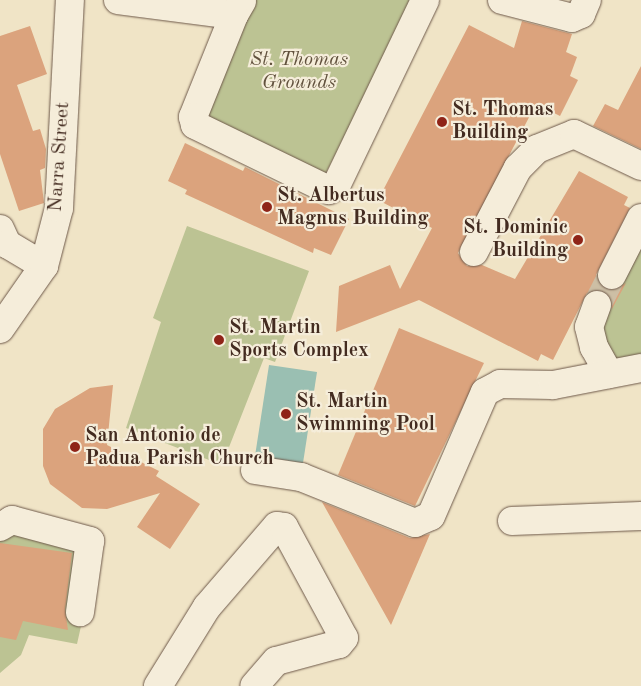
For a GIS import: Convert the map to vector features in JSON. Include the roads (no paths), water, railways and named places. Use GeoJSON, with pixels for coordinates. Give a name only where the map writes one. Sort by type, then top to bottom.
{"type":"FeatureCollection","features":[{"type":"Feature","properties":{"kind":"street","name":"Narra Street"},"geometry":{"type":"LineString","coordinates":[[0,329],[44,266],[59,208],[70,0]]}},
{"type":"Feature","properties":{"kind":"street"},"geometry":{"type":"LineString","coordinates":[[118,0],[238,8],[192,117],[194,125],[328,190],[336,186],[425,0]]}},
{"type":"Feature","properties":{"kind":"street"},"geometry":{"type":"LineString","coordinates":[[502,0],[572,18],[581,14],[587,0]]}},
{"type":"Feature","properties":{"kind":"street"},"geometry":{"type":"LineString","coordinates":[[474,252],[518,168],[537,149],[574,134],[641,166]]}},
{"type":"Feature","properties":{"kind":"street"},"geometry":{"type":"LineString","coordinates":[[612,275],[641,218]]}},
{"type":"Feature","properties":{"kind":"street"},"geometry":{"type":"LineString","coordinates":[[0,229],[7,244],[44,266]]}},
{"type":"Feature","properties":{"kind":"street"},"geometry":{"type":"LineString","coordinates":[[597,305],[589,327],[594,347],[610,374]]}},
{"type":"Feature","properties":{"kind":"street"},"geometry":{"type":"LineString","coordinates":[[255,470],[301,477],[415,523],[431,516],[485,392],[500,384],[552,385],[641,368]]}},
{"type":"Feature","properties":{"kind":"street"},"geometry":{"type":"LineString","coordinates":[[512,521],[641,516]]}},
{"type":"Feature","properties":{"kind":"street"},"geometry":{"type":"LineString","coordinates":[[0,527],[12,520],[90,541],[80,612]]}},
{"type":"Feature","properties":{"kind":"street"},"geometry":{"type":"LineString","coordinates":[[158,686],[207,607],[277,526],[284,527],[344,638],[339,644],[276,661],[254,686]]}},
{"type":"Feature","properties":{"kind":"water","name":"St. Martin Swimming Pool"},"geometry":{"type":"Polygon","coordinates":[[[269,365],[317,372],[303,463],[255,456],[269,365]]]}},
{"type":"Feature","properties":{"kind":"tunnel"},"geometry":{"type":"LineString","coordinates":[[597,305],[612,275]]}},
{"type":"Feature","properties":{"kind":"place","name":"St. Thomas Building"},"geometry":{"type":"Point","coordinates":[442,122]}},
{"type":"Feature","properties":{"kind":"place","name":"St. Albertus Magnus Building"},"geometry":{"type":"Point","coordinates":[267,207]}},
{"type":"Feature","properties":{"kind":"place","name":"St. Dominic Building"},"geometry":{"type":"Point","coordinates":[578,240]}},
{"type":"Feature","properties":{"kind":"place","name":"St. Martin Sports Complex"},"geometry":{"type":"Point","coordinates":[219,340]}},
{"type":"Feature","properties":{"kind":"place","name":"St. Martin Swimming Pool"},"geometry":{"type":"Point","coordinates":[286,414]}},
{"type":"Feature","properties":{"kind":"place","name":"San Antonio de Padua Parish Church"},"geometry":{"type":"Point","coordinates":[75,447]}},
{"type":"Feature","properties":{"kind":"park label","name":"St. Thomas Grounds"},"geometry":{"type":"Point","coordinates":[299,72]}}]}
